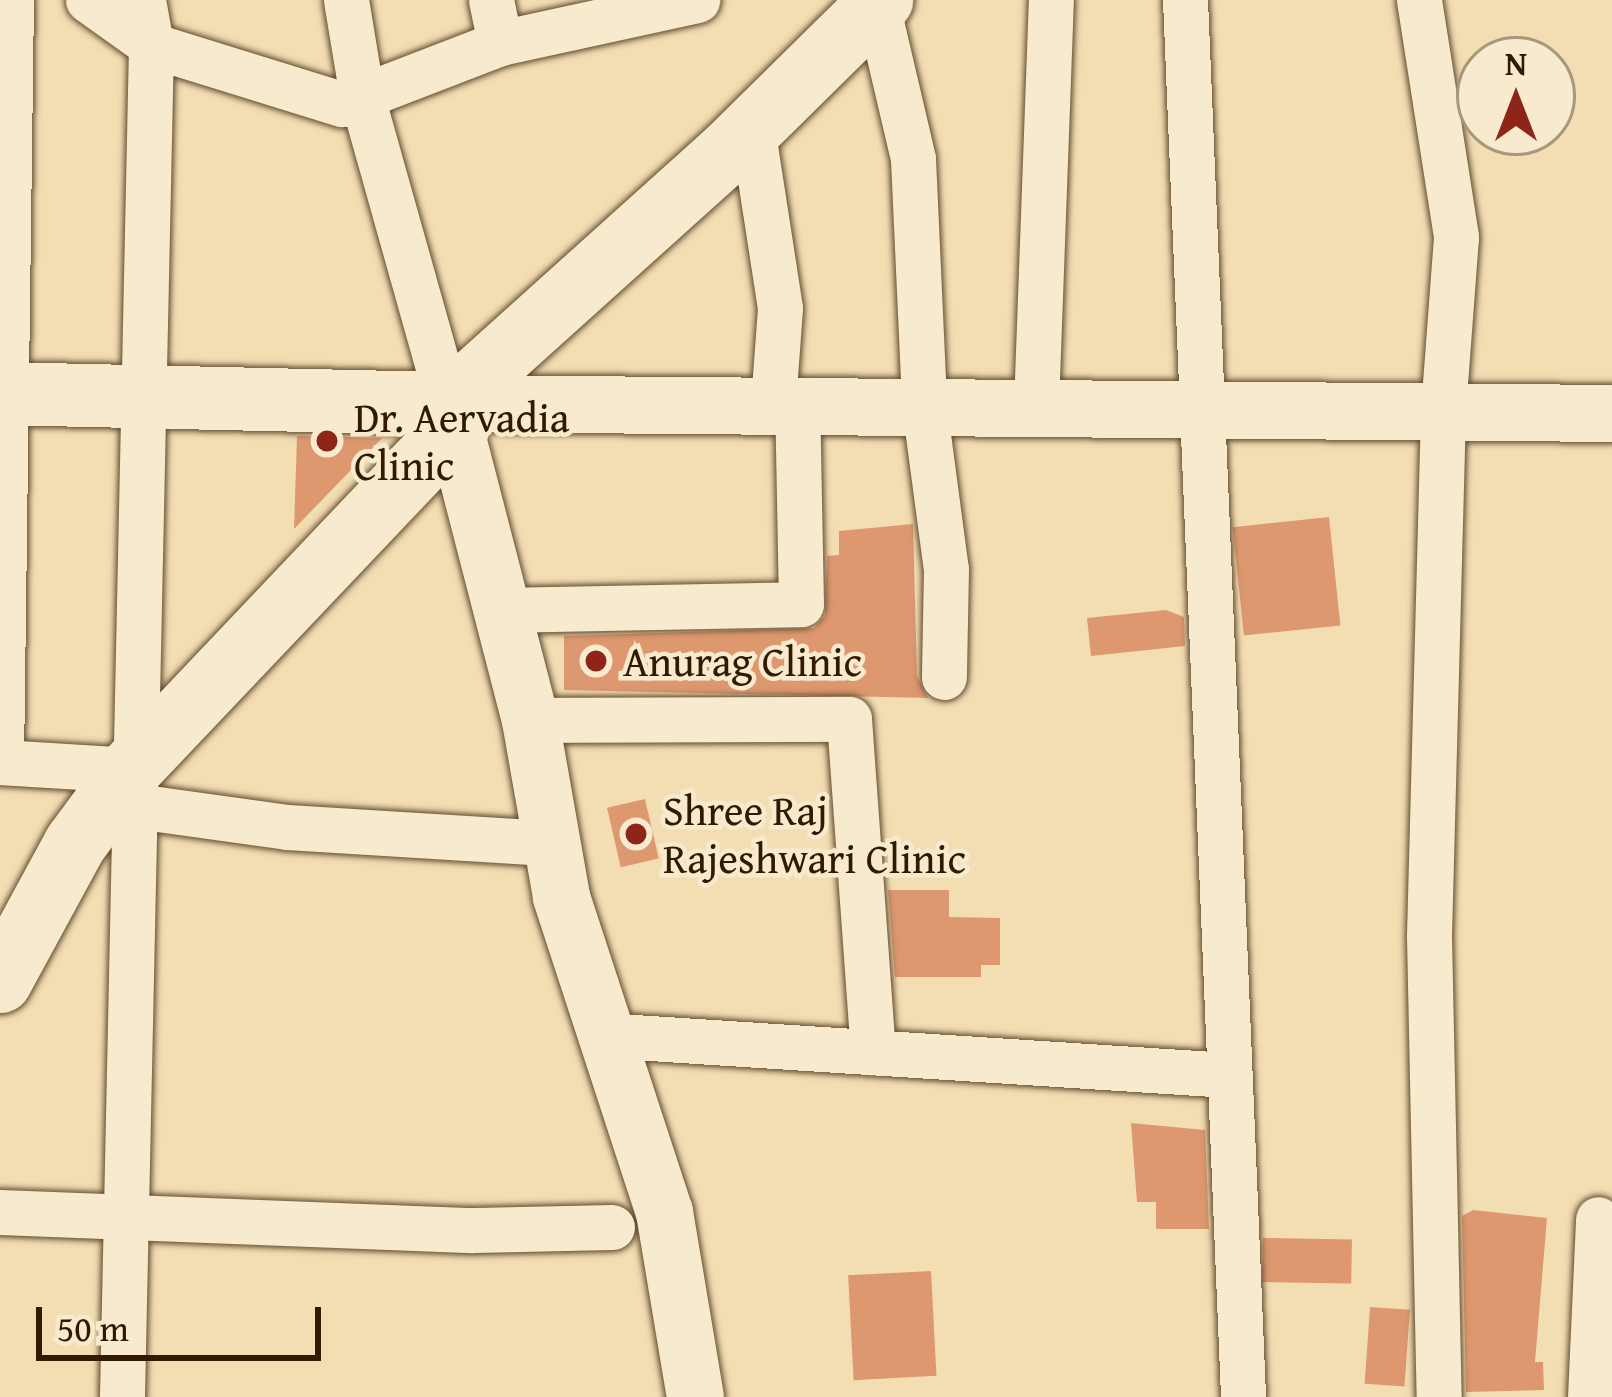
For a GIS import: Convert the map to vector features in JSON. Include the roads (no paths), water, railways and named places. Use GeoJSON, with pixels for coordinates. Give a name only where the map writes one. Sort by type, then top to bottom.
{"type":"FeatureCollection","features":[{"type":"Feature","properties":{"kind":"main road"},"geometry":{"type":"LineString","coordinates":[[0,981],[75,843],[431,452],[448,403],[752,127],[879,3]]}},
{"type":"Feature","properties":{"kind":"main road"},"geometry":{"type":"LineString","coordinates":[[6,393],[448,403]]}},
{"type":"Feature","properties":{"kind":"street"},"geometry":{"type":"LineString","coordinates":[[11,0],[1,762],[330,831],[552,843]]}},
{"type":"Feature","properties":{"kind":"street"},"geometry":{"type":"LineString","coordinates":[[88,0],[151,45],[342,104],[495,21],[697,0]]}},
{"type":"Feature","properties":{"kind":"street"},"geometry":{"type":"LineString","coordinates":[[122,1397],[129,788],[151,45],[143,0]]}},
{"type":"Feature","properties":{"kind":"street"},"geometry":{"type":"LineString","coordinates":[[346,0],[362,97],[530,720],[552,843],[603,1035],[664,1212],[695,1397]]}},
{"type":"Feature","properties":{"kind":"street"},"geometry":{"type":"LineString","coordinates":[[1036,406],[1052,0]]}},
{"type":"Feature","properties":{"kind":"street"},"geometry":{"type":"LineString","coordinates":[[1185,0],[1243,1397]]}},
{"type":"Feature","properties":{"kind":"street"},"geometry":{"type":"LineString","coordinates":[[1419,0],[1456,237],[1443,411],[1429,936],[1439,1397]]}},
{"type":"Feature","properties":{"kind":"street"},"geometry":{"type":"LineString","coordinates":[[879,3],[913,159],[924,405],[946,569],[944,677]]}},
{"type":"Feature","properties":{"kind":"street"},"geometry":{"type":"LineString","coordinates":[[497,610],[801,604],[781,308],[752,127]]}},
{"type":"Feature","properties":{"kind":"street"},"geometry":{"type":"LineString","coordinates":[[448,403],[785,401],[1612,413]]}},
{"type":"Feature","properties":{"kind":"street"},"geometry":{"type":"LineString","coordinates":[[530,720],[849,719],[873,1052]]}},
{"type":"Feature","properties":{"kind":"street"},"geometry":{"type":"LineString","coordinates":[[603,1035],[1229,1075]]}},
{"type":"Feature","properties":{"kind":"street"},"geometry":{"type":"LineString","coordinates":[[0,1211],[127,1211],[473,1230],[612,1227]]}},
{"type":"Feature","properties":{"kind":"street"},"geometry":{"type":"LineString","coordinates":[[1590,1397],[1598,1219]]}},
{"type":"Feature","properties":{"kind":"place","name":"Dr. Aervadia Clinic"},"geometry":{"type":"Point","coordinates":[327,441]}},
{"type":"Feature","properties":{"kind":"place","name":"Anurag Clinic"},"geometry":{"type":"Point","coordinates":[596,661]}},
{"type":"Feature","properties":{"kind":"place","name":"Shree Raj Rajeshwari Clinic"},"geometry":{"type":"Point","coordinates":[636,834]}}]}
